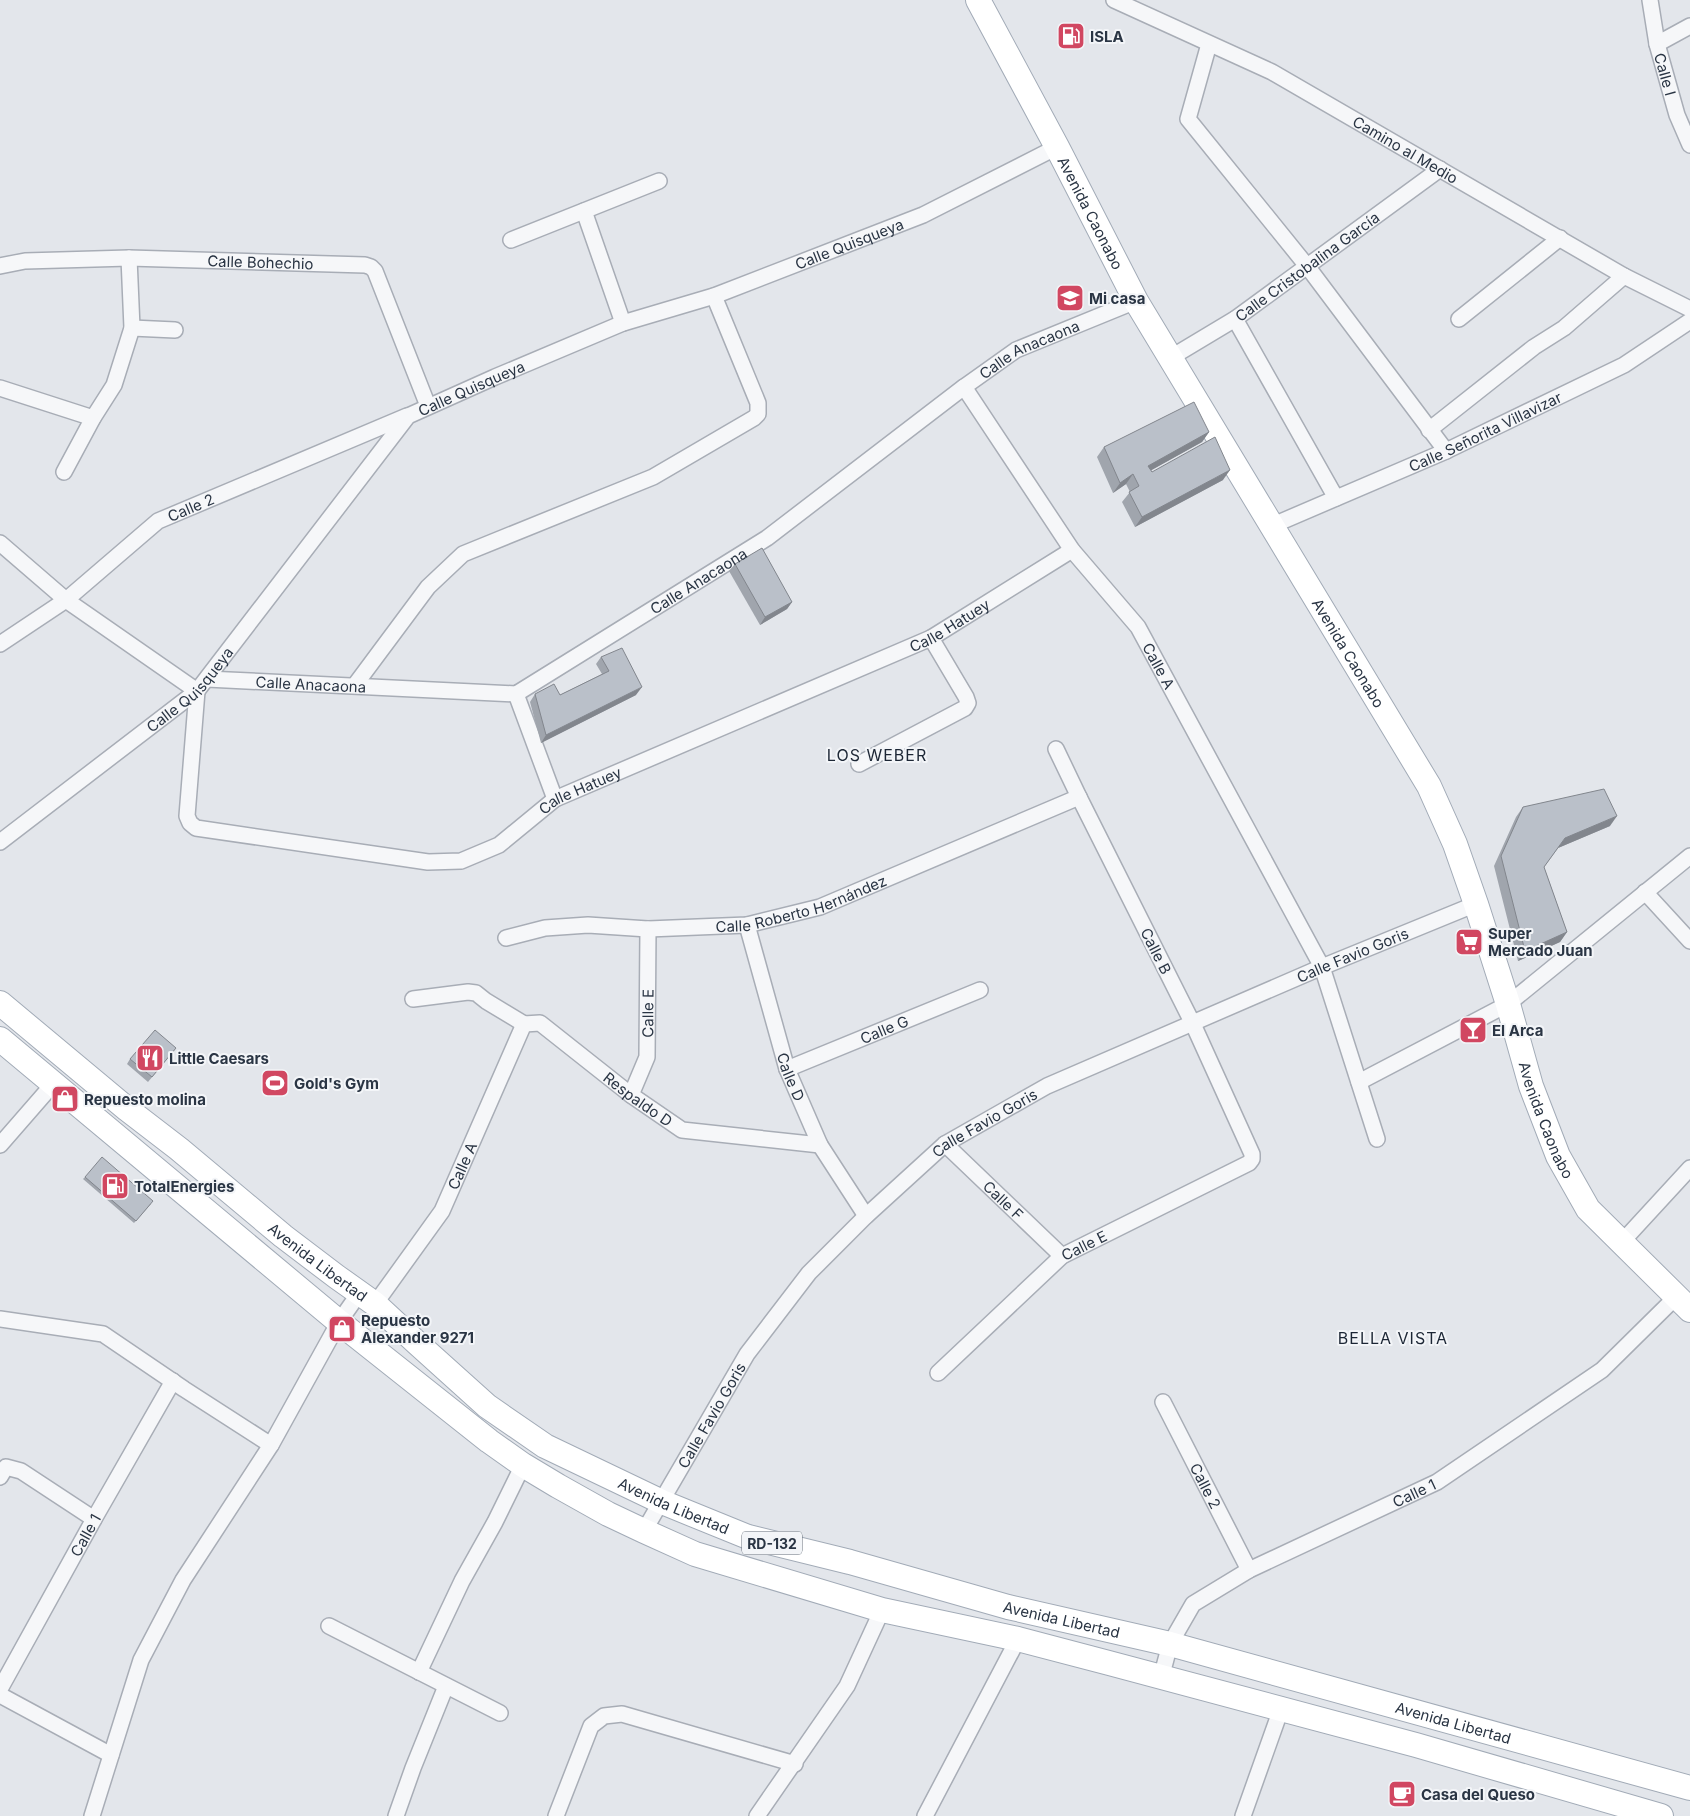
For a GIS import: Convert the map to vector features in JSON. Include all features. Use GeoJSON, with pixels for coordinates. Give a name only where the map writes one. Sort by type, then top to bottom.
{"type":"FeatureCollection","features":[{"type":"Feature","properties":{"kind":"main road","name":"Avenida Caonabo"},"geometry":{"type":"LineString","coordinates":[[981,2],[1136,301],[1429,786],[1455,844],[1476,904],[1508,1004],[1530,1086],[1558,1156],[1588,1209],[1683,1304]]}},
{"type":"Feature","properties":{"kind":"main road","name":"Avenida Libertad"},"geometry":{"type":"LineString","coordinates":[[0,1003],[283,1236],[337,1278],[368,1298],[487,1406],[545,1446],[662,1502],[748,1537],[850,1562],[1008,1607],[1170,1644],[1690,1788]]}},
{"type":"Feature","properties":{"kind":"main road","name":"Avenida Libertad"},"geometry":{"type":"LineString","coordinates":[[0,1039],[339,1322],[489,1441],[523,1465],[608,1514],[644,1531],[695,1554],[882,1610],[1018,1639],[1425,1748],[1661,1816]]}},
{"type":"Feature","properties":{"kind":"street","name":"Camino al Medio"},"geometry":{"type":"LineString","coordinates":[[1114,0],[1272,72],[1624,276],[1690,309]]}},
{"type":"Feature","properties":{"kind":"street","name":"Calle I"},"geometry":{"type":"LineString","coordinates":[[1650,0],[1656,44],[1677,115],[1690,145]]}},
{"type":"Feature","properties":{"kind":"street"},"geometry":{"type":"LineString","coordinates":[[1656,44],[1690,26]]}},
{"type":"Feature","properties":{"kind":"street"},"geometry":{"type":"LineString","coordinates":[[1209,44],[1188,119],[1307,266],[1446,451]]}},
{"type":"Feature","properties":{"kind":"street","name":"Calle Quisqueya"},"geometry":{"type":"LineString","coordinates":[[0,842],[197,691],[408,416],[623,323],[714,296],[923,216],[1057,147]]}},
{"type":"Feature","properties":{"kind":"street","name":"Calle Cristobalina García"},"geometry":{"type":"LineString","coordinates":[[1170,358],[1235,319],[1440,170]]}},
{"type":"Feature","properties":{"kind":"street"},"geometry":{"type":"LineString","coordinates":[[511,240],[658,181]]}},
{"type":"Feature","properties":{"kind":"street"},"geometry":{"type":"LineString","coordinates":[[584,211],[623,323]]}},
{"type":"Feature","properties":{"kind":"street"},"geometry":{"type":"LineString","coordinates":[[1459,318],[1560,238]]}},
{"type":"Feature","properties":{"kind":"street"},"geometry":{"type":"LineString","coordinates":[[64,472],[114,384],[132,328],[129,258]]}},
{"type":"Feature","properties":{"kind":"street","name":"Calle Bohechio"},"geometry":{"type":"LineString","coordinates":[[0,266],[25,262],[129,258],[371,267],[375,271],[428,406]]}},
{"type":"Feature","properties":{"kind":"street"},"geometry":{"type":"LineString","coordinates":[[1429,430],[1534,347],[1564,328],[1624,276]]}},
{"type":"Feature","properties":{"kind":"street"},"geometry":{"type":"LineString","coordinates":[[355,685],[428,587],[463,554],[653,477],[758,414],[758,403],[714,296]]}},
{"type":"Feature","properties":{"kind":"street","name":"Calle Anacaona"},"geometry":{"type":"LineString","coordinates":[[207,679],[516,694],[767,538],[964,387],[1016,350],[1136,301]]}},
{"type":"Feature","properties":{"kind":"street"},"geometry":{"type":"LineString","coordinates":[[1235,319],[1336,498]]}},
{"type":"Feature","properties":{"kind":"street","name":"Calle Señorita Villavizar"},"geometry":{"type":"LineString","coordinates":[[1271,526],[1446,451],[1624,365],[1690,320]]}},
{"type":"Feature","properties":{"kind":"street"},"geometry":{"type":"LineString","coordinates":[[132,328],[175,330]]}},
{"type":"Feature","properties":{"kind":"street","name":"Calle A"},"geometry":{"type":"LineString","coordinates":[[964,387],[1072,550],[1138,627],[1322,967],[1378,1139]]}},
{"type":"Feature","properties":{"kind":"street"},"geometry":{"type":"LineString","coordinates":[[0,388],[93,418]]}},
{"type":"Feature","properties":{"kind":"street","name":"Calle 2"},"geometry":{"type":"LineString","coordinates":[[0,644],[66,600],[158,521],[408,416]]}},
{"type":"Feature","properties":{"kind":"street"},"geometry":{"type":"LineString","coordinates":[[0,543],[66,600],[197,691]]}},
{"type":"Feature","properties":{"kind":"street","name":"Calle Hatuey"},"geometry":{"type":"LineString","coordinates":[[197,691],[187,816],[196,828],[428,862],[461,862],[499,845],[555,799],[931,638],[1072,550]]}},
{"type":"Feature","properties":{"kind":"street"},"geometry":{"type":"LineString","coordinates":[[859,764],[965,708],[968,703],[931,638]]}},
{"type":"Feature","properties":{"kind":"street"},"geometry":{"type":"LineString","coordinates":[[516,694],[555,799]]}},
{"type":"Feature","properties":{"kind":"street","name":"Calle B"},"geometry":{"type":"LineString","coordinates":[[1056,749],[1078,797],[1193,1024],[1252,1154]]}},
{"type":"Feature","properties":{"kind":"street","name":"Calle Roberto Hernández"},"geometry":{"type":"LineString","coordinates":[[506,938],[545,928],[562,927],[588,926],[648,929],[747,925],[820,907],[1078,797]]}},
{"type":"Feature","properties":{"kind":"street"},"geometry":{"type":"LineString","coordinates":[[1359,1082],[1508,1004],[1690,856]]}},
{"type":"Feature","properties":{"kind":"street"},"geometry":{"type":"LineString","coordinates":[[1645,892],[1690,941]]}},
{"type":"Feature","properties":{"kind":"street","name":"Calle Favio Goris"},"geometry":{"type":"LineString","coordinates":[[644,1531],[747,1354],[809,1273],[866,1216],[945,1144],[1048,1086],[1322,967],[1476,904]]}},
{"type":"Feature","properties":{"kind":"street","name":"Calle D"},"geometry":{"type":"LineString","coordinates":[[747,925],[787,1069],[820,1145],[866,1216]]}},
{"type":"Feature","properties":{"kind":"street","name":"Calle E"},"geometry":{"type":"LineString","coordinates":[[631,1095],[647,1057],[648,929]]}},
{"type":"Feature","properties":{"kind":"street","name":"Calle G"},"geometry":{"type":"LineString","coordinates":[[787,1069],[980,990]]}},
{"type":"Feature","properties":{"kind":"street","name":"Respaldo D"},"geometry":{"type":"LineString","coordinates":[[413,999],[468,992],[476,993],[486,1001],[528,1023],[540,1023],[631,1095],[682,1130],[820,1145]]}},
{"type":"Feature","properties":{"kind":"street","name":"Calle A"},"geometry":{"type":"LineString","coordinates":[[92,1816],[141,1660],[183,1580],[272,1445],[339,1322],[368,1298],[442,1211],[528,1023]]}},
{"type":"Feature","properties":{"kind":"street"},"geometry":{"type":"LineString","coordinates":[[0,1145],[54,1083]]}},
{"type":"Feature","properties":{"kind":"street","name":"Calle F"},"geometry":{"type":"LineString","coordinates":[[945,1144],[1062,1256]]}},
{"type":"Feature","properties":{"kind":"street","name":"Calle E"},"geometry":{"type":"LineString","coordinates":[[938,1373],[1062,1256],[1249,1163],[1252,1159],[1252,1154]]}},
{"type":"Feature","properties":{"kind":"street"},"geometry":{"type":"LineString","coordinates":[[1621,1243],[1690,1168]]}},
{"type":"Feature","properties":{"kind":"street","name":"Calle 1"},"geometry":{"type":"LineString","coordinates":[[1161,1678],[1170,1644],[1193,1604],[1249,1570],[1437,1482],[1602,1370],[1683,1304]]}},
{"type":"Feature","properties":{"kind":"street"},"geometry":{"type":"LineString","coordinates":[[0,1319],[103,1334],[272,1445]]}},
{"type":"Feature","properties":{"kind":"street","name":"Calle 1"},"geometry":{"type":"LineString","coordinates":[[0,1689],[173,1381]]}},
{"type":"Feature","properties":{"kind":"street","name":"Calle 2"},"geometry":{"type":"LineString","coordinates":[[1162,1402],[1249,1570]]}},
{"type":"Feature","properties":{"kind":"street"},"geometry":{"type":"LineString","coordinates":[[420,1672],[462,1581],[495,1522],[523,1465]]}},
{"type":"Feature","properties":{"kind":"street"},"geometry":{"type":"LineString","coordinates":[[0,1477],[6,1467],[21,1471],[94,1520]]}},
{"type":"Feature","properties":{"kind":"street"},"geometry":{"type":"LineString","coordinates":[[757,1816],[795,1764],[847,1686],[882,1610]]}},
{"type":"Feature","properties":{"kind":"street"},"geometry":{"type":"LineString","coordinates":[[329,1626],[500,1713]]}},
{"type":"Feature","properties":{"kind":"street"},"geometry":{"type":"LineString","coordinates":[[925,1816],[1018,1639]]}},
{"type":"Feature","properties":{"kind":"street"},"geometry":{"type":"LineString","coordinates":[[396,1816],[446,1686]]}},
{"type":"Feature","properties":{"kind":"street"},"geometry":{"type":"LineString","coordinates":[[0,1695],[111,1755]]}},
{"type":"Feature","properties":{"kind":"street"},"geometry":{"type":"LineString","coordinates":[[1243,1816],[1281,1709]]}},
{"type":"Feature","properties":{"kind":"street"},"geometry":{"type":"LineString","coordinates":[[556,1816],[591,1726],[604,1716],[622,1714],[795,1764]]}},
{"type":"Feature","properties":{"kind":"building"},"geometry":{"type":"Polygon","coordinates":[[[1194,402],[1209,432],[1148,466],[1152,472],[1215,437],[1230,470],[1142,517],[1129,492],[1139,486],[1133,474],[1120,483],[1104,447],[1194,402]]]}},
{"type":"Feature","properties":{"kind":"building"},"geometry":{"type":"Polygon","coordinates":[[[762,548],[792,602],[765,617],[735,564],[762,548]]]}},
{"type":"Feature","properties":{"kind":"building"},"geometry":{"type":"Polygon","coordinates":[[[622,648],[642,687],[546,735],[535,694],[554,684],[560,695],[609,671],[601,657],[622,648]]]}},
{"type":"Feature","properties":{"kind":"building"},"geometry":{"type":"Polygon","coordinates":[[[1604,789],[1617,816],[1565,838],[1544,867],[1567,932],[1525,951],[1501,856],[1523,807],[1604,789]]]}},
{"type":"Feature","properties":{"kind":"building","name":"Little Caesars"},"geometry":{"type":"Polygon","coordinates":[[[155,1030],[176,1048],[152,1077],[130,1059],[155,1030]]]}},
{"type":"Feature","properties":{"kind":"building"},"geometry":{"type":"Polygon","coordinates":[[[102,1157],[153,1201],[136,1221],[85,1177],[102,1157]]]}},
{"type":"Feature","properties":{"kind":"place","name":"ISLA"},"geometry":{"type":"Point","coordinates":[1071,36]}},
{"type":"Feature","properties":{"kind":"place","name":"Mi casa"},"geometry":{"type":"Point","coordinates":[1070,298]}},
{"type":"Feature","properties":{"kind":"place","name":"Super Mercado Juan"},"geometry":{"type":"Point","coordinates":[1469,942]}},
{"type":"Feature","properties":{"kind":"place","name":"El Arca"},"geometry":{"type":"Point","coordinates":[1473,1030]}},
{"type":"Feature","properties":{"kind":"place","name":"Little Caesars"},"geometry":{"type":"Point","coordinates":[150,1058]}},
{"type":"Feature","properties":{"kind":"place","name":"Gold's Gym"},"geometry":{"type":"Point","coordinates":[275,1083]}},
{"type":"Feature","properties":{"kind":"place","name":"Repuesto molina"},"geometry":{"type":"Point","coordinates":[65,1099]}},
{"type":"Feature","properties":{"kind":"place","name":"TotalEnergies"},"geometry":{"type":"Point","coordinates":[115,1186]}},
{"type":"Feature","properties":{"kind":"place","name":"Repuesto Alexander 9271"},"geometry":{"type":"Point","coordinates":[342,1329]}},
{"type":"Feature","properties":{"kind":"place","name":"Casa del Queso"},"geometry":{"type":"Point","coordinates":[1402,1794]}},
{"type":"Feature","properties":{"kind":"district","name":"LOS WEBER"},"geometry":{"type":"Point","coordinates":[877,755]}},
{"type":"Feature","properties":{"kind":"district","name":"BELLA VISTA"},"geometry":{"type":"Point","coordinates":[1393,1338]}}]}
